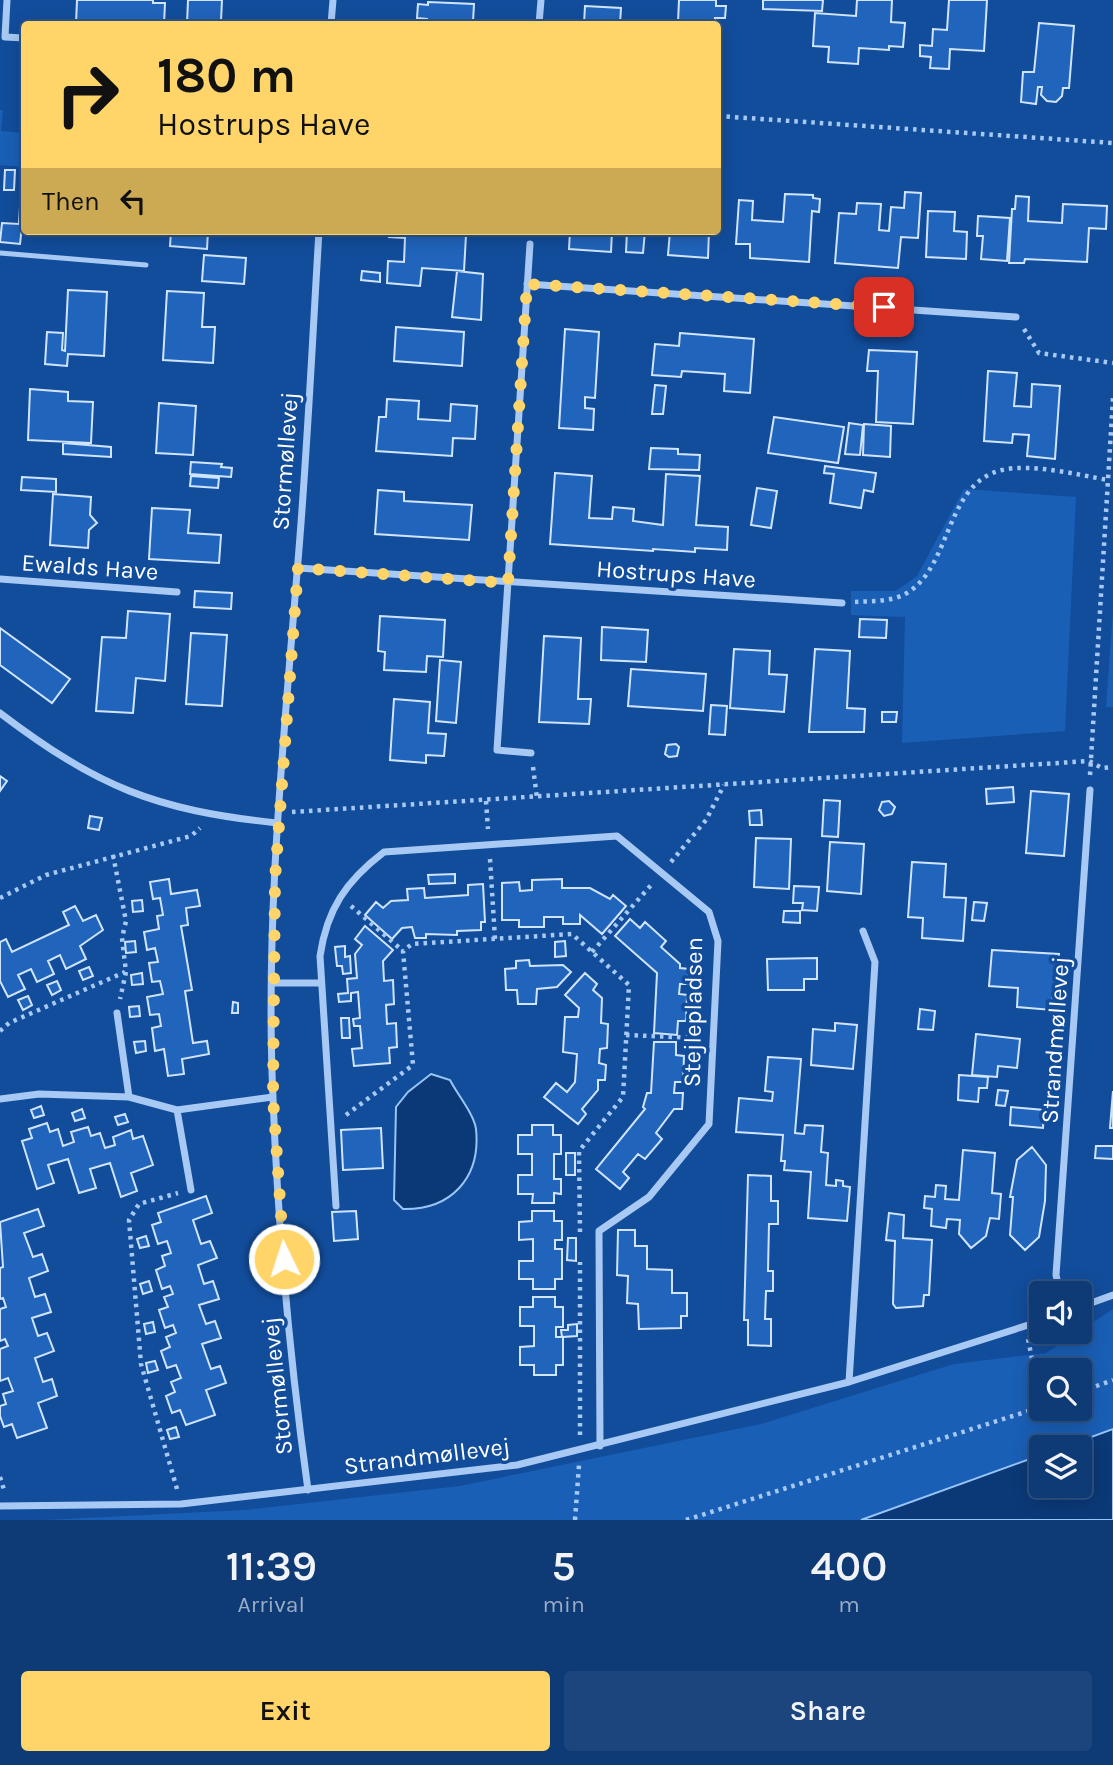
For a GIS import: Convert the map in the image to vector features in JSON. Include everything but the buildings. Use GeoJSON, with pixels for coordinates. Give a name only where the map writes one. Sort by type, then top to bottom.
{"type":"FeatureCollection","features":[{"type":"Feature","properties":{"kind":"street"},"geometry":{"type":"LineString","coordinates":[[7,0],[5,37],[21,38]]}},
{"type":"Feature","properties":{"kind":"street"},"geometry":{"type":"LineString","coordinates":[[331,21],[333,0]]}},
{"type":"Feature","properties":{"kind":"street"},"geometry":{"type":"LineString","coordinates":[[539,21],[541,0]]}},
{"type":"Feature","properties":{"kind":"street","name":"Stormøllevej"},"geometry":{"type":"LineString","coordinates":[[308,1490],[286,1286],[273,1097],[273,983],[277,822],[298,568],[319,235]]}},
{"type":"Feature","properties":{"kind":"street"},"geometry":{"type":"LineString","coordinates":[[530,244],[497,750],[531,752]]}},
{"type":"Feature","properties":{"kind":"street"},"geometry":{"type":"LineString","coordinates":[[527,284],[1016,317]]}},
{"type":"Feature","properties":{"kind":"street","name":"Hostrups Have"},"geometry":{"type":"LineString","coordinates":[[298,568],[842,603]]}},
{"type":"Feature","properties":{"kind":"street","name":"Ewalds Have"},"geometry":{"type":"LineString","coordinates":[[0,579],[177,592]]}},
{"type":"Feature","properties":{"kind":"street"},"geometry":{"type":"LineString","coordinates":[[0,713],[89,775],[151,800],[214,816],[277,822]]}},
{"type":"Feature","properties":{"kind":"street","name":"Strandmøllevej"},"geometry":{"type":"LineString","coordinates":[[1057,1281],[1090,790]]}},
{"type":"Feature","properties":{"kind":"street","name":"Stejlepladsen"},"geometry":{"type":"LineString","coordinates":[[336,1206],[320,983],[324,932],[341,897],[357,873],[384,852],[617,836],[709,912],[718,941],[709,1124],[649,1197],[599,1231],[600,1446]]}},
{"type":"Feature","properties":{"kind":"street"},"geometry":{"type":"LineString","coordinates":[[849,1382],[876,962],[863,931]]}},
{"type":"Feature","properties":{"kind":"street"},"geometry":{"type":"LineString","coordinates":[[273,983],[320,983]]}},
{"type":"Feature","properties":{"kind":"street"},"geometry":{"type":"LineString","coordinates":[[117,1013],[129,1097]]}},
{"type":"Feature","properties":{"kind":"street"},"geometry":{"type":"LineString","coordinates":[[0,1099],[39,1094],[129,1097],[177,1110],[273,1097]]}},
{"type":"Feature","properties":{"kind":"street"},"geometry":{"type":"LineString","coordinates":[[177,1110],[191,1190]]}},
{"type":"Feature","properties":{"kind":"street"},"geometry":{"type":"LineString","coordinates":[[1092,1302],[1113,1294]]}},
{"type":"Feature","properties":{"kind":"street","name":"Strandmøllevej"},"geometry":{"type":"LineString","coordinates":[[0,1506],[181,1504],[517,1465],[849,1382],[1029,1325]]}},
{"type":"Feature","properties":{"kind":"lane"},"geometry":{"type":"LineString","coordinates":[[0,253],[146,265]]}},
{"type":"Feature","properties":{"kind":"path"},"geometry":{"type":"LineString","coordinates":[[721,116],[1113,143]]}},
{"type":"Feature","properties":{"kind":"path"},"geometry":{"type":"LineString","coordinates":[[1016,317],[1039,353],[1113,363]]}},
{"type":"Feature","properties":{"kind":"path"},"geometry":{"type":"LineString","coordinates":[[1090,790],[1089,761],[1113,398]]}},
{"type":"Feature","properties":{"kind":"path"},"geometry":{"type":"LineString","coordinates":[[842,603],[893,599],[908,593],[923,578],[968,493],[984,477],[1003,469],[1056,471],[1108,480]]}},
{"type":"Feature","properties":{"kind":"path"},"geometry":{"type":"LineString","coordinates":[[531,752],[537,798]]}},
{"type":"Feature","properties":{"kind":"path"},"geometry":{"type":"LineString","coordinates":[[278,811],[310,813],[1089,761],[1102,768],[1113,767]]}},
{"type":"Feature","properties":{"kind":"path"},"geometry":{"type":"LineString","coordinates":[[486,801],[495,939]]}},
{"type":"Feature","properties":{"kind":"path"},"geometry":{"type":"LineString","coordinates":[[0,898],[46,875],[191,836],[214,816]]}},
{"type":"Feature","properties":{"kind":"path"},"geometry":{"type":"LineString","coordinates":[[113,855],[126,920],[122,938],[126,971],[117,1013]]}},
{"type":"Feature","properties":{"kind":"path"},"geometry":{"type":"LineString","coordinates":[[331,1126],[413,1065],[404,951],[341,897]]}},
{"type":"Feature","properties":{"kind":"path"},"geometry":{"type":"LineString","coordinates":[[404,951],[412,944],[572,934],[629,985],[623,1097],[579,1151],[580,1241]]}},
{"type":"Feature","properties":{"kind":"path"},"geometry":{"type":"LineString","coordinates":[[0,1031],[9,1023],[126,971]]}},
{"type":"Feature","properties":{"kind":"path"},"geometry":{"type":"LineString","coordinates":[[626,1035],[713,1039]]}},
{"type":"Feature","properties":{"kind":"path"},"geometry":{"type":"LineString","coordinates":[[181,1504],[141,1364],[129,1220],[139,1204],[191,1190]]}},
{"type":"Feature","properties":{"kind":"path"},"geometry":{"type":"LineString","coordinates":[[575,1520],[580,1451],[580,1255]]}},
{"type":"Feature","properties":{"kind":"path"},"geometry":{"type":"LineString","coordinates":[[1026,1326],[1032,1358]]}},
{"type":"Feature","properties":{"kind":"path"},"geometry":{"type":"LineString","coordinates":[[1092,1388],[1113,1380]]}},
{"type":"Feature","properties":{"kind":"path"},"geometry":{"type":"LineString","coordinates":[[687,1520],[1029,1409]]}},
{"type":"Feature","properties":{"kind":"shaded area"},"geometry":{"type":"Polygon","coordinates":[[[0,110],[3,110],[1,131],[21,133],[21,167],[0,165],[0,110]]]}},
{"type":"Feature","properties":{"kind":"shaded area"},"geometry":{"type":"Polygon","coordinates":[[[964,489],[1076,497],[1065,731],[902,743],[905,617],[851,615],[851,591],[896,591],[917,576],[964,489]]]}},
{"type":"Feature","properties":{"kind":"shaded area"},"geometry":{"type":"Polygon","coordinates":[[[1113,612],[1113,707],[1106,707],[1113,612]]]}},
{"type":"Feature","properties":{"kind":"shaded area"},"geometry":{"type":"Polygon","coordinates":[[[431,1074],[450,1080],[472,1117],[476,1129],[473,1162],[468,1176],[449,1197],[420,1208],[403,1209],[394,1200],[396,1107],[408,1092],[431,1074]]]}},
{"type":"Feature","properties":{"kind":"shaded area"},"geometry":{"type":"Polygon","coordinates":[[[1113,1309],[1113,1429],[1092,1437],[1029,1435],[1029,1459],[861,1520],[45,1520],[245,1510],[460,1486],[761,1424],[954,1364],[1046,1353],[1060,1344],[1092,1344],[1092,1323],[1113,1309]]]}},
{"type":"Feature","properties":{"kind":"shaded area"},"geometry":{"type":"Polygon","coordinates":[[[1113,1429],[1113,1520],[861,1520],[1029,1459],[1029,1498],[1092,1498],[1092,1437],[1113,1429]]]}},
{"type":"Feature","properties":{"kind":"route"},"geometry":{"type":"LineString","coordinates":[[284,1259],[273,1097],[272,1004],[277,822],[298,568],[508,583],[527,284],[884,307]]}}]}
